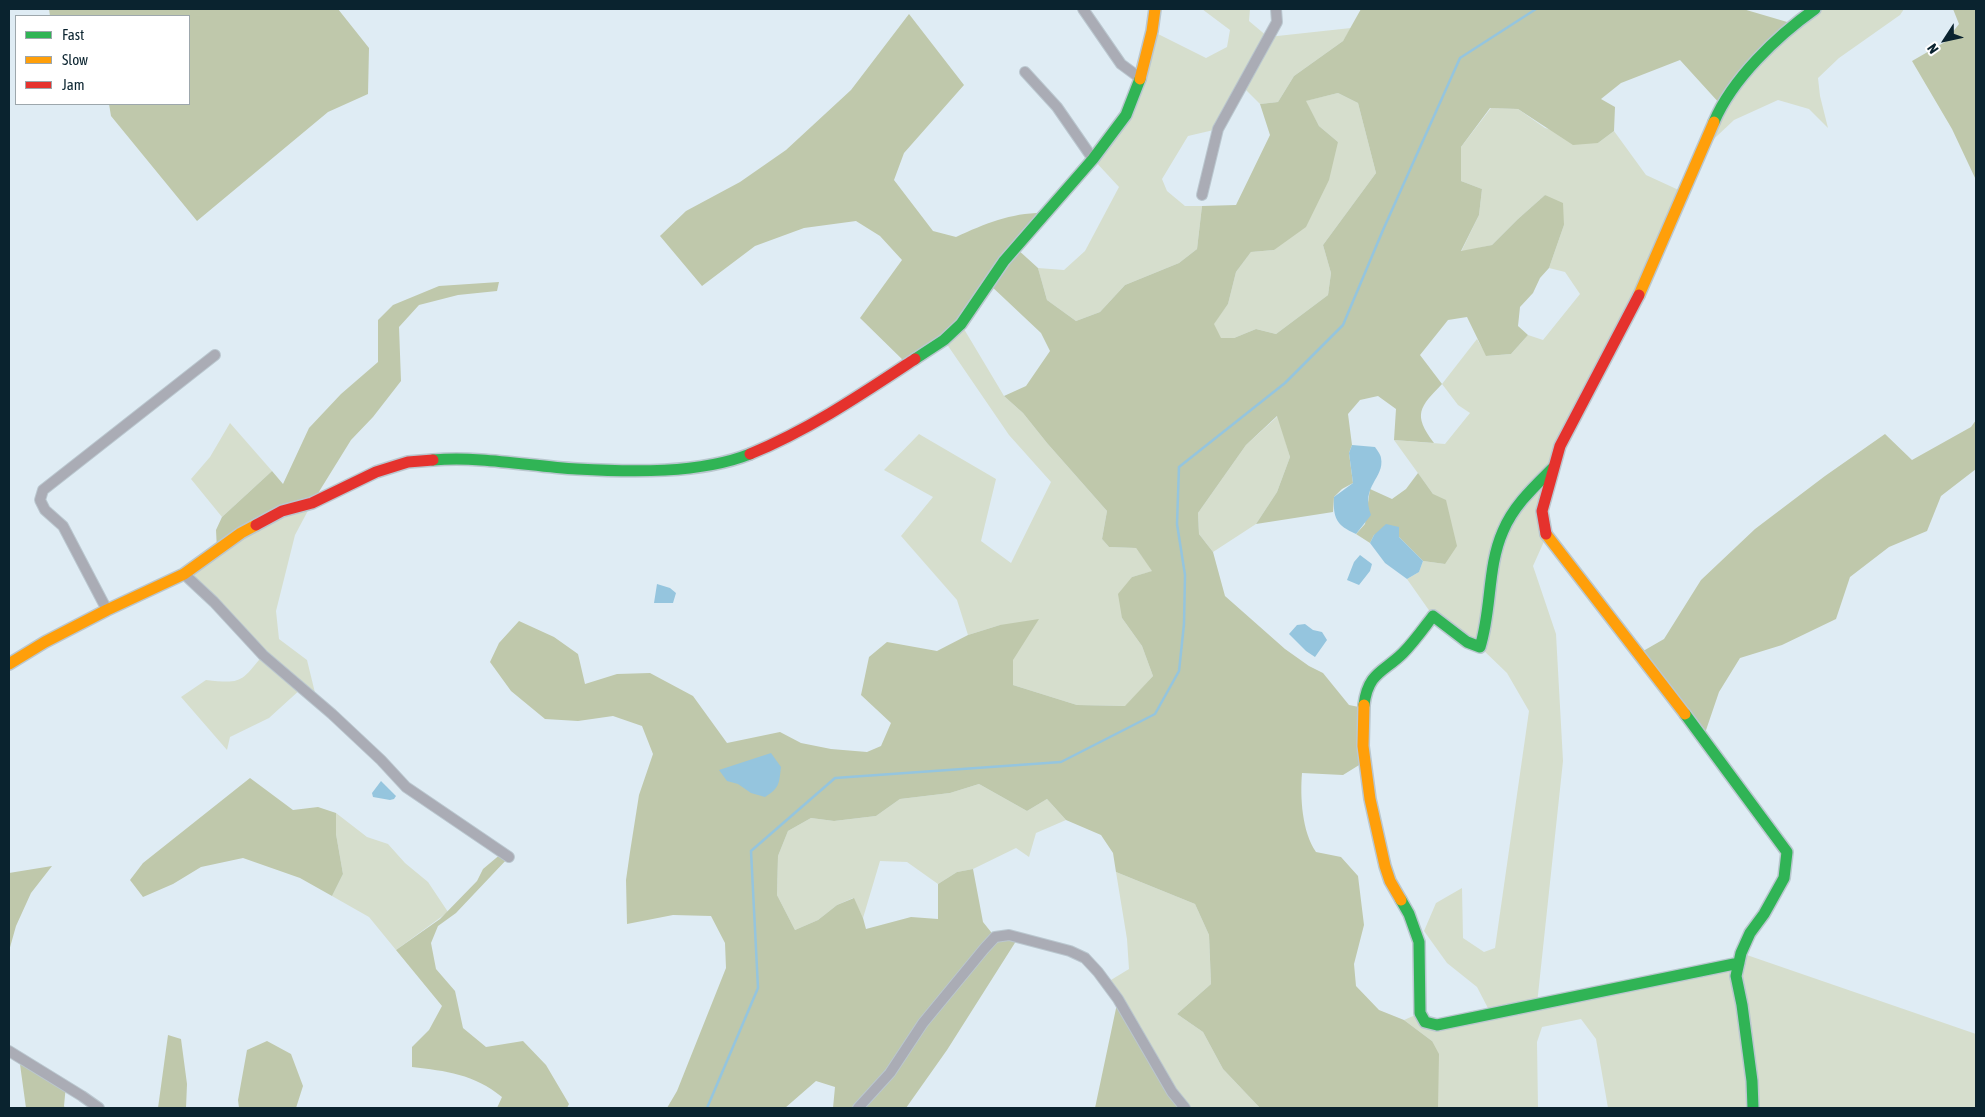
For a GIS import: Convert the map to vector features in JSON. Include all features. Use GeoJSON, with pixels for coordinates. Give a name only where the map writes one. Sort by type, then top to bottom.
{"type":"FeatureCollection","features":[{"type":"Feature","properties":{"kind":"street"},"geometry":{"type":"LineString","coordinates":[[1084,9],[1121,64],[1140,78]]}},
{"type":"Feature","properties":{"kind":"street"},"geometry":{"type":"LineString","coordinates":[[9,664],[45,642],[107,610],[184,574],[241,534],[282,511],[312,503],[376,472],[408,462],[442,459],[514,462],[576,469],[657,470],[706,467],[744,456],[776,443],[838,409],[944,340],[961,324],[1004,261],[1093,159],[1126,115],[1140,78],[1152,31],[1155,9]]}},
{"type":"Feature","properties":{"kind":"street"},"geometry":{"type":"LineString","coordinates":[[1202,195],[1218,129],[1277,22],[1276,9]]}},
{"type":"Feature","properties":{"kind":"street"},"geometry":{"type":"LineString","coordinates":[[1753,1108],[1752,1081],[1742,1005],[1736,976],[1741,953],[1750,933],[1778,891],[1784,878],[1787,852],[1680,708],[1546,538],[1542,511],[1560,446],[1646,282],[1721,105],[1761,55],[1794,24],[1815,9]]}},
{"type":"Feature","properties":{"kind":"street"},"geometry":{"type":"LineString","coordinates":[[1025,72],[1057,107],[1093,159]]}},
{"type":"Feature","properties":{"kind":"street"},"geometry":{"type":"LineString","coordinates":[[107,610],[63,526],[45,510],[40,500],[43,490],[215,355]]}},
{"type":"Feature","properties":{"kind":"street"},"geometry":{"type":"LineString","coordinates":[[1554,467],[1509,518],[1497,550],[1486,631],[1480,647],[1467,642],[1433,616],[1403,653],[1381,667],[1370,684],[1364,708],[1362,731],[1364,762],[1385,866],[1390,881],[1409,914],[1419,942],[1420,1013],[1425,1022],[1437,1025],[1739,963]]}},
{"type":"Feature","properties":{"kind":"street"},"geometry":{"type":"LineString","coordinates":[[184,574],[214,602],[263,655],[332,714],[381,760],[406,787],[509,857]]}},
{"type":"Feature","properties":{"kind":"street"},"geometry":{"type":"LineString","coordinates":[[858,1108],[890,1074],[923,1023],[984,948],[995,937],[1009,936],[1070,951],[1085,958],[1118,999],[1172,1092],[1185,1108]]}},
{"type":"Feature","properties":{"kind":"street"},"geometry":{"type":"LineString","coordinates":[[9,1051],[99,1108]]}},
{"type":"Feature","properties":{"kind":"green space"},"geometry":{"type":"Polygon","coordinates":[[[49,9],[338,9],[369,48],[368,94],[328,112],[197,221],[111,116],[109,105],[190,105],[190,15],[50,15],[49,9]]]}},
{"type":"Feature","properties":{"kind":"green space"},"geometry":{"type":"Polygon","coordinates":[[[1202,9],[1250,9],[1249,21],[1268,37],[1351,28],[1343,41],[1294,76],[1278,102],[1260,104],[1241,85],[1218,129],[1188,136],[1162,179],[1167,191],[1185,206],[1202,206],[1197,249],[1179,263],[1125,285],[1100,312],[1076,321],[1047,300],[1038,268],[1064,270],[1085,251],[1119,187],[1093,159],[1126,115],[1152,31],[1206,58],[1227,47],[1230,30],[1202,9]]]}},
{"type":"Feature","properties":{"kind":"green space"},"geometry":{"type":"Polygon","coordinates":[[[1361,9],[1743,9],[1794,24],[1721,105],[1680,60],[1621,83],[1601,99],[1615,107],[1614,131],[1598,143],[1573,145],[1518,109],[1490,108],[1461,147],[1461,181],[1482,189],[1479,215],[1461,251],[1492,245],[1545,195],[1563,203],[1564,225],[1549,268],[1540,278],[1533,293],[1520,307],[1518,326],[1528,335],[1511,354],[1486,356],[1467,317],[1448,320],[1420,355],[1442,384],[1424,405],[1421,418],[1427,433],[1434,443],[1394,440],[1396,409],[1378,396],[1360,400],[1348,414],[1352,445],[1349,453],[1353,483],[1342,489],[1334,497],[1333,512],[1256,524],[1277,492],[1290,457],[1277,416],[1246,445],[1198,513],[1199,534],[1213,552],[1225,596],[1285,649],[1309,666],[1323,673],[1349,705],[1364,708],[1364,762],[1343,775],[1302,773],[1301,793],[1305,825],[1311,844],[1316,852],[1341,857],[1358,876],[1364,925],[1354,964],[1356,986],[1379,1010],[1404,1020],[1432,1041],[1439,1054],[1438,1108],[1260,1108],[1223,1069],[1203,1032],[1177,1014],[1211,984],[1209,935],[1195,904],[1116,872],[1113,853],[1101,835],[1066,820],[1047,799],[1027,811],[979,784],[950,793],[900,799],[876,816],[834,821],[811,818],[788,831],[778,856],[777,895],[795,930],[818,920],[837,905],[854,898],[866,929],[911,917],[938,919],[938,884],[957,872],[973,869],[983,922],[995,937],[1018,938],[947,1050],[906,1108],[833,1108],[835,1087],[816,1081],[785,1108],[667,1108],[677,1091],[726,968],[725,943],[711,916],[673,915],[627,924],[626,880],[630,852],[639,795],[653,754],[642,726],[613,716],[578,721],[545,719],[511,691],[490,662],[499,643],[519,621],[554,637],[578,654],[585,684],[617,674],[650,673],[693,696],[727,743],[780,732],[801,743],[831,749],[867,752],[881,746],[891,723],[861,695],[869,657],[887,642],[937,651],[968,635],[1000,625],[1039,619],[1013,660],[1013,685],[1077,705],[1125,706],[1153,676],[1142,646],[1122,618],[1118,594],[1132,577],[1152,571],[1136,548],[1109,547],[1102,539],[1107,511],[1023,413],[1004,396],[1026,386],[1050,351],[1041,333],[989,284],[961,325],[908,365],[860,318],[902,260],[880,236],[856,221],[804,228],[755,246],[702,286],[660,236],[686,211],[740,182],[786,150],[851,90],[909,14],[964,85],[904,153],[894,180],[933,231],[956,237],[1011,216],[1046,213],[1016,248],[1038,268],[1047,300],[1076,321],[1100,312],[1125,285],[1179,263],[1197,249],[1202,206],[1236,205],[1270,135],[1260,104],[1278,102],[1294,76],[1343,41],[1361,9]],[[1338,93],[1306,101],[1319,126],[1338,142],[1329,180],[1306,227],[1274,250],[1251,252],[1236,272],[1228,304],[1214,324],[1221,338],[1234,338],[1256,329],[1276,334],[1328,295],[1331,273],[1323,245],[1376,173],[1358,103],[1338,93]]]}},
{"type":"Feature","properties":{"kind":"green space"},"geometry":{"type":"Polygon","coordinates":[[[1815,9],[1904,9],[1900,15],[1839,58],[1818,78],[1820,96],[1828,128],[1809,109],[1778,100],[1734,120],[1700,152],[1721,105],[1815,9]]]}},
{"type":"Feature","properties":{"kind":"green space"},"geometry":{"type":"Polygon","coordinates":[[[1953,9],[1976,9],[1976,180],[1952,129],[1912,61],[1945,42],[1959,24],[1953,9]]]}},
{"type":"Feature","properties":{"kind":"green space"},"geometry":{"type":"Polygon","coordinates":[[[1338,93],[1358,103],[1376,173],[1323,245],[1331,273],[1328,295],[1276,334],[1256,329],[1234,338],[1220,338],[1213,324],[1228,304],[1236,272],[1251,252],[1274,250],[1338,142],[1319,126],[1305,101],[1338,93]]]}},
{"type":"Feature","properties":{"kind":"green space"},"geometry":{"type":"Polygon","coordinates":[[[1491,108],[1518,109],[1545,128],[1598,143],[1614,131],[1646,175],[1683,192],[1560,446],[1542,511],[1546,537],[1533,566],[1556,634],[1563,761],[1537,1004],[1738,963],[1741,953],[1976,1034],[1976,1108],[1608,1108],[1596,1039],[1581,1019],[1542,1027],[1537,1042],[1538,1108],[1438,1108],[1432,1041],[1404,1020],[1420,1013],[1425,1022],[1491,1014],[1477,987],[1447,963],[1424,931],[1436,903],[1462,888],[1463,938],[1484,952],[1495,948],[1529,711],[1507,673],[1480,647],[1433,616],[1407,579],[1419,572],[1423,561],[1445,564],[1433,494],[1394,440],[1445,444],[1470,413],[1458,405],[1442,384],[1477,339],[1487,356],[1511,354],[1528,335],[1543,340],[1580,294],[1565,272],[1549,268],[1564,225],[1545,195],[1492,245],[1461,252],[1479,215],[1482,189],[1461,181],[1461,147],[1491,108]]]}},
{"type":"Feature","properties":{"kind":"green space"},"geometry":{"type":"Polygon","coordinates":[[[499,282],[497,291],[458,295],[419,305],[399,327],[401,381],[373,417],[351,440],[312,503],[217,550],[216,530],[222,517],[272,471],[283,484],[309,428],[341,394],[378,362],[378,320],[393,305],[439,286],[499,282]]]}},
{"type":"Feature","properties":{"kind":"green space"},"geometry":{"type":"Polygon","coordinates":[[[961,324],[1004,396],[1023,413],[1107,511],[1102,539],[1109,547],[1136,548],[1153,571],[1132,577],[1122,618],[1142,646],[1153,676],[1126,706],[1077,705],[1013,685],[1013,660],[1000,625],[968,635],[957,600],[901,536],[933,497],[884,470],[919,434],[996,479],[981,541],[1011,563],[1051,482],[1009,435],[944,340],[961,324]]]}},
{"type":"Feature","properties":{"kind":"green space"},"geometry":{"type":"Polygon","coordinates":[[[1278,416],[1290,457],[1277,492],[1256,524],[1213,552],[1199,534],[1198,513],[1246,445],[1278,416]]]}},
{"type":"Feature","properties":{"kind":"green space"},"geometry":{"type":"Polygon","coordinates":[[[1976,420],[1976,469],[1941,496],[1927,531],[1889,547],[1850,577],[1836,619],[1782,645],[1740,658],[1719,692],[1703,739],[1638,654],[1664,639],[1701,580],[1755,529],[1885,434],[1912,460],[1971,427],[1976,420]]]}},
{"type":"Feature","properties":{"kind":"green space"},"geometry":{"type":"Polygon","coordinates":[[[230,423],[272,471],[222,517],[191,479],[210,457],[230,423]]]}},
{"type":"Feature","properties":{"kind":"green space"},"geometry":{"type":"Polygon","coordinates":[[[1418,473],[1433,494],[1446,500],[1457,546],[1445,564],[1423,561],[1399,537],[1399,528],[1374,535],[1370,543],[1356,534],[1365,524],[1370,489],[1392,499],[1406,489],[1418,473]]]}},
{"type":"Feature","properties":{"kind":"green space"},"geometry":{"type":"Polygon","coordinates":[[[312,503],[295,535],[276,611],[279,639],[307,660],[317,701],[302,688],[269,718],[230,737],[227,750],[181,697],[206,680],[227,682],[240,679],[250,671],[263,655],[184,574],[241,533],[312,503]]]}},
{"type":"Feature","properties":{"kind":"green space"},"geometry":{"type":"Polygon","coordinates":[[[250,778],[293,810],[318,807],[336,813],[336,834],[343,874],[332,896],[300,878],[243,858],[201,867],[173,884],[143,897],[130,880],[143,863],[250,778]]]}},
{"type":"Feature","properties":{"kind":"green space"},"geometry":{"type":"Polygon","coordinates":[[[979,784],[1027,811],[1047,799],[1066,820],[1036,833],[1029,857],[1016,848],[973,869],[957,872],[938,884],[907,862],[880,861],[863,918],[853,898],[837,905],[818,920],[795,930],[777,895],[778,856],[788,831],[811,818],[834,821],[876,816],[900,799],[950,793],[979,784]]]}},
{"type":"Feature","properties":{"kind":"green space"},"geometry":{"type":"Polygon","coordinates":[[[336,813],[367,837],[388,844],[405,863],[428,882],[448,912],[396,950],[369,917],[332,896],[343,874],[336,834],[336,813]]]}},
{"type":"Feature","properties":{"kind":"green space"},"geometry":{"type":"Polygon","coordinates":[[[502,853],[509,857],[456,913],[438,926],[431,943],[436,969],[455,991],[463,1028],[486,1047],[523,1041],[546,1065],[569,1104],[567,1108],[497,1108],[502,1097],[481,1083],[448,1072],[412,1067],[412,1047],[429,1030],[442,1006],[396,950],[440,919],[477,881],[483,869],[502,853]]]}},
{"type":"Feature","properties":{"kind":"green space"},"geometry":{"type":"Polygon","coordinates":[[[52,866],[31,893],[16,926],[9,951],[9,873],[52,866]]]}},
{"type":"Feature","properties":{"kind":"green space"},"geometry":{"type":"Polygon","coordinates":[[[1116,872],[1195,904],[1209,935],[1211,984],[1177,1014],[1203,1032],[1223,1069],[1260,1108],[1185,1108],[1106,983],[1129,969],[1127,939],[1116,872]]]}},
{"type":"Feature","properties":{"kind":"green space"},"geometry":{"type":"Polygon","coordinates":[[[1118,999],[1185,1108],[1095,1108],[1118,999]]]}},
{"type":"Feature","properties":{"kind":"green space"},"geometry":{"type":"Polygon","coordinates":[[[168,1035],[181,1039],[187,1084],[186,1108],[158,1108],[168,1035]]]}},
{"type":"Feature","properties":{"kind":"green space"},"geometry":{"type":"Polygon","coordinates":[[[267,1041],[291,1054],[303,1086],[296,1108],[239,1108],[238,1100],[247,1050],[267,1041]]]}},
{"type":"Feature","properties":{"kind":"green space"},"geometry":{"type":"Polygon","coordinates":[[[19,1057],[66,1085],[65,1108],[26,1108],[19,1057]]]}},
{"type":"Feature","properties":{"kind":"water"},"geometry":{"type":"Polygon","coordinates":[[[1352,445],[1375,447],[1381,458],[1380,471],[1370,489],[1368,497],[1371,515],[1356,534],[1340,524],[1334,510],[1334,497],[1353,483],[1349,453],[1352,445]]]}},
{"type":"Feature","properties":{"kind":"water"},"geometry":{"type":"Polygon","coordinates":[[[1386,524],[1399,527],[1399,537],[1423,561],[1419,572],[1407,579],[1385,563],[1370,543],[1374,535],[1386,524]]]}},
{"type":"Feature","properties":{"kind":"water"},"geometry":{"type":"Polygon","coordinates":[[[1360,555],[1372,564],[1370,571],[1359,585],[1347,580],[1354,562],[1360,555]]]}},
{"type":"Feature","properties":{"kind":"water"},"geometry":{"type":"Polygon","coordinates":[[[657,584],[670,588],[676,593],[673,603],[654,603],[657,584]]]}},
{"type":"Feature","properties":{"kind":"water"},"geometry":{"type":"Polygon","coordinates":[[[1305,624],[1313,630],[1322,632],[1327,640],[1315,657],[1289,634],[1297,625],[1305,624]]]}},
{"type":"Feature","properties":{"kind":"water"},"geometry":{"type":"Polygon","coordinates":[[[771,753],[781,767],[780,777],[776,788],[765,797],[751,793],[738,784],[727,781],[719,770],[771,753]]]}},
{"type":"Feature","properties":{"kind":"water"},"geometry":{"type":"Polygon","coordinates":[[[381,781],[396,796],[394,799],[373,797],[372,793],[381,781]]]}},
{"type":"Feature","properties":{"kind":"waterway"},"geometry":{"type":"LineString","coordinates":[[707,1108],[758,988],[751,851],[835,778],[1061,762],[1155,714],[1179,671],[1184,624],[1185,575],[1177,524],[1179,467],[1285,383],[1343,325],[1460,58],[1536,9]]}},
{"type":"Feature","properties":{"kind":"traffic: fast"},"geometry":{"type":"LineString","coordinates":[[1714,122],[1722,106],[1744,74],[1771,45],[1815,9]]}},
{"type":"Feature","properties":{"kind":"traffic: fast"},"geometry":{"type":"LineString","coordinates":[[915,359],[944,340],[961,324],[1004,261],[1093,159],[1126,115],[1140,79]]}},
{"type":"Feature","properties":{"kind":"traffic: fast"},"geometry":{"type":"LineString","coordinates":[[433,460],[469,459],[577,469],[642,471],[709,465],[730,461],[750,454]]}},
{"type":"Feature","properties":{"kind":"traffic: fast"},"geometry":{"type":"LineString","coordinates":[[1364,705],[1366,694],[1373,679],[1407,649],[1433,616],[1467,642],[1480,647],[1484,633],[1494,559],[1503,531],[1519,505],[1553,468]]}},
{"type":"Feature","properties":{"kind":"traffic: fast"},"geometry":{"type":"LineString","coordinates":[[1685,714],[1787,852],[1784,878],[1764,914],[1750,933],[1741,953],[1736,976],[1742,1005],[1752,1081],[1753,1108]]}},
{"type":"Feature","properties":{"kind":"traffic: fast"},"geometry":{"type":"LineString","coordinates":[[1401,900],[1409,914],[1419,942],[1420,1013],[1425,1022],[1437,1025],[1739,963]]}},
{"type":"Feature","properties":{"kind":"traffic: slow"},"geometry":{"type":"LineString","coordinates":[[1140,79],[1152,31],[1155,9]]}},
{"type":"Feature","properties":{"kind":"traffic: slow"},"geometry":{"type":"LineString","coordinates":[[1639,295],[1714,122]]}},
{"type":"Feature","properties":{"kind":"traffic: slow"},"geometry":{"type":"LineString","coordinates":[[9,664],[45,642],[107,610],[184,574],[241,533],[256,525]]}},
{"type":"Feature","properties":{"kind":"traffic: slow"},"geometry":{"type":"LineString","coordinates":[[1546,534],[1685,714]]}},
{"type":"Feature","properties":{"kind":"traffic: slow"},"geometry":{"type":"LineString","coordinates":[[1364,705],[1363,746],[1370,799],[1385,866],[1390,881],[1401,900]]}},
{"type":"Feature","properties":{"kind":"traffic: jam"},"geometry":{"type":"LineString","coordinates":[[1546,534],[1542,511],[1560,446],[1639,295]]}},
{"type":"Feature","properties":{"kind":"traffic: jam"},"geometry":{"type":"LineString","coordinates":[[750,454],[814,423],[915,359]]}},
{"type":"Feature","properties":{"kind":"traffic: jam"},"geometry":{"type":"LineString","coordinates":[[256,525],[282,511],[312,503],[376,472],[408,462],[433,460]]}}]}
